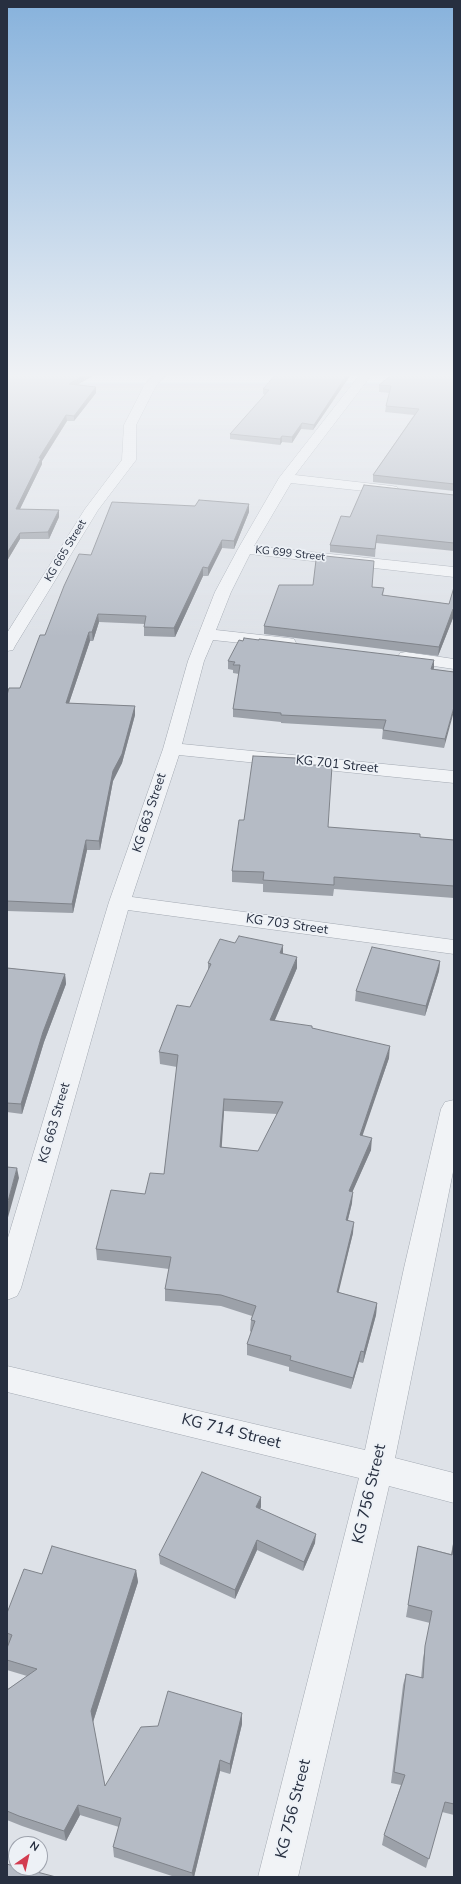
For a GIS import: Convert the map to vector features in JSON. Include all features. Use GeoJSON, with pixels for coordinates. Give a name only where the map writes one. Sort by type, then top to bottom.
{"type":"FeatureCollection","features":[{"type":"Feature","properties":{"kind":"street","name":"KG 665 Street"},"geometry":{"type":"LineString","coordinates":[[7,646],[92,509],[128,461]]}},
{"type":"Feature","properties":{"kind":"street","name":"KG 663 Street"},"geometry":{"type":"LineString","coordinates":[[7,1288],[120,902],[172,749],[196,661],[223,592],[245,549],[297,461]]}},
{"type":"Feature","properties":{"kind":"street"},"geometry":{"type":"LineString","coordinates":[[286,478],[405,492]]}},
{"type":"Feature","properties":{"kind":"street","name":"KG 699 Street"},"geometry":{"type":"LineString","coordinates":[[245,549],[454,572]]}},
{"type":"Feature","properties":{"kind":"street"},"geometry":{"type":"LineString","coordinates":[[206,634],[301,645]]}},
{"type":"Feature","properties":{"kind":"street"},"geometry":{"type":"LineString","coordinates":[[388,655],[454,664]]}},
{"type":"Feature","properties":{"kind":"street","name":"KG 701 Street"},"geometry":{"type":"LineString","coordinates":[[172,749],[454,777]]}},
{"type":"Feature","properties":{"kind":"street","name":"KG 703 Street"},"geometry":{"type":"LineString","coordinates":[[120,902],[454,947]]}},
{"type":"Feature","properties":{"kind":"street","name":"KG 756 Street"},"geometry":{"type":"LineString","coordinates":[[278,1877],[377,1468],[418,1268],[453,1120]]}},
{"type":"Feature","properties":{"kind":"street","name":"KG 714 Street"},"geometry":{"type":"LineString","coordinates":[[7,1378],[454,1488]]}},
{"type":"Feature","properties":{"kind":"building"},"geometry":{"type":"Polygon","coordinates":[[[7,461],[40,461],[16,509],[59,510],[48,532],[20,533],[7,553],[7,461]]]}},
{"type":"Feature","properties":{"kind":"building"},"geometry":{"type":"Polygon","coordinates":[[[383,461],[454,461],[454,484],[373,475],[383,461]]]}},
{"type":"Feature","properties":{"kind":"building"},"geometry":{"type":"Polygon","coordinates":[[[364,485],[454,495],[454,543],[377,535],[375,549],[330,545],[341,516],[350,517],[364,485]]]}},
{"type":"Feature","properties":{"kind":"building"},"geometry":{"type":"Polygon","coordinates":[[[199,500],[249,504],[234,541],[222,540],[208,568],[203,567],[174,628],[144,627],[146,616],[98,614],[92,632],[89,632],[66,703],[135,706],[122,754],[113,771],[99,841],[86,840],[72,904],[7,901],[7,695],[9,688],[20,688],[40,635],[45,635],[64,586],[79,554],[91,555],[112,502],[195,506],[199,500]]]}},
{"type":"Feature","properties":{"kind":"building"},"geometry":{"type":"Polygon","coordinates":[[[325,556],[374,561],[372,587],[384,588],[382,595],[449,604],[454,587],[454,609],[439,647],[264,626],[279,585],[313,585],[316,560],[324,561],[325,556]]]}},
{"type":"Feature","properties":{"kind":"building"},"geometry":{"type":"Polygon","coordinates":[[[244,638],[434,660],[431,669],[454,672],[454,707],[445,739],[383,730],[386,720],[281,715],[281,713],[233,709],[240,665],[233,665],[235,662],[228,661],[239,640],[243,641],[244,638]]]}},
{"type":"Feature","properties":{"kind":"building"},"geometry":{"type":"Polygon","coordinates":[[[253,756],[296,758],[295,764],[332,766],[328,827],[420,834],[420,837],[454,840],[454,886],[334,877],[334,885],[263,880],[264,872],[232,871],[239,820],[244,820],[253,756]]]}},
{"type":"Feature","properties":{"kind":"building"},"geometry":{"type":"Polygon","coordinates":[[[239,936],[283,945],[280,953],[297,957],[270,1020],[312,1026],[312,1028],[390,1046],[360,1135],[372,1138],[349,1191],[353,1192],[346,1220],[354,1222],[337,1292],[377,1303],[364,1352],[361,1351],[353,1378],[290,1360],[291,1356],[247,1344],[255,1321],[251,1320],[256,1306],[221,1295],[165,1289],[171,1257],[96,1249],[111,1190],[145,1194],[150,1173],[164,1174],[178,1055],[159,1052],[177,1005],[190,1007],[211,964],[208,963],[220,939],[235,943],[239,936]],[[224,1099],[220,1147],[258,1151],[283,1102],[224,1099]]]}},
{"type":"Feature","properties":{"kind":"building"},"geometry":{"type":"Polygon","coordinates":[[[372,947],[440,961],[426,1006],[356,991],[372,947]]]}},
{"type":"Feature","properties":{"kind":"building"},"geometry":{"type":"Polygon","coordinates":[[[7,968],[65,974],[43,1032],[21,1104],[7,1103],[7,968]]]}},
{"type":"Feature","properties":{"kind":"building"},"geometry":{"type":"Polygon","coordinates":[[[7,1167],[17,1168],[7,1205],[7,1167]]]}},
{"type":"Feature","properties":{"kind":"building"},"geometry":{"type":"Polygon","coordinates":[[[202,1472],[261,1497],[256,1507],[316,1534],[304,1562],[257,1540],[235,1590],[159,1555],[202,1472]]]}},
{"type":"Feature","properties":{"kind":"building"},"geometry":{"type":"Polygon","coordinates":[[[454,1540],[454,1804],[445,1802],[429,1859],[384,1835],[405,1775],[394,1772],[406,1674],[423,1678],[425,1646],[432,1611],[408,1605],[418,1546],[452,1555],[454,1540]]]}},
{"type":"Feature","properties":{"kind":"building"},"geometry":{"type":"Polygon","coordinates":[[[52,1546],[136,1570],[91,1711],[105,1786],[141,1727],[158,1726],[168,1691],[242,1713],[230,1764],[220,1760],[192,1873],[113,1847],[121,1818],[78,1805],[64,1831],[7,1811],[7,1690],[37,1669],[7,1660],[7,1648],[12,1635],[7,1633],[7,1613],[24,1569],[42,1574],[52,1546]]]}},
{"type":"Feature","properties":{"kind":"building"},"geometry":{"type":"Polygon","coordinates":[[[7,1864],[8,1876],[48,1875],[56,1877],[7,1877],[7,1864]]]}}]}
